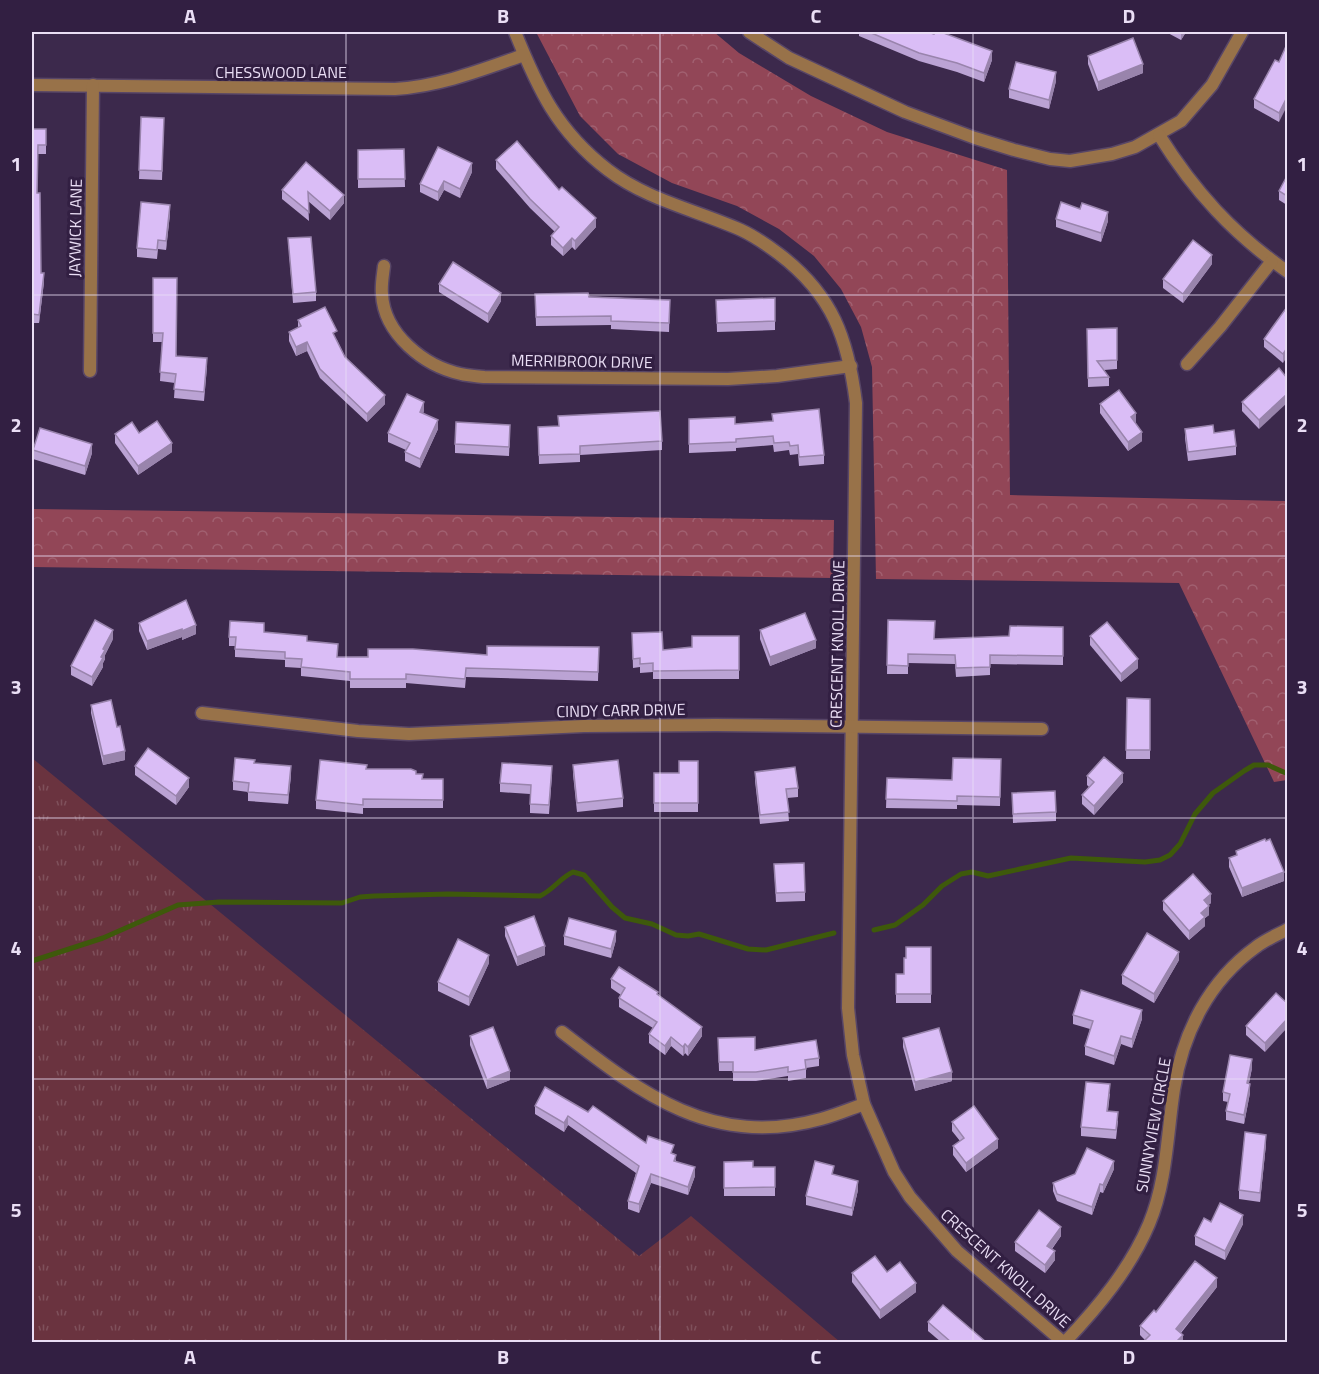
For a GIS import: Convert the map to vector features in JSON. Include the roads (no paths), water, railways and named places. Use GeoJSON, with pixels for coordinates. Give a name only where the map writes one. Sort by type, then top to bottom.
{"type":"FeatureCollection","features":[{"type":"Feature","properties":{"kind":"street","name":"CRESCENT KNOLL DRIVE"},"geometry":{"type":"LineString","coordinates":[[515,32],[538,87],[573,139],[610,171],[656,197],[742,230],[765,244],[805,276],[835,319],[851,366],[856,404],[854,726],[848,1008],[853,1054],[864,1104],[894,1172],[928,1220],[957,1251],[1064,1342]]}},
{"type":"Feature","properties":{"kind":"street"},"geometry":{"type":"LineString","coordinates":[[748,32],[789,58],[905,112],[975,138],[1050,159],[1070,160],[1113,154],[1135,147],[1160,135],[1181,121],[1212,85],[1242,32]]}},
{"type":"Feature","properties":{"kind":"street","name":"CHESSWOOD LANE"},"geometry":{"type":"LineString","coordinates":[[32,85],[395,89],[454,80],[524,55]]}},
{"type":"Feature","properties":{"kind":"street","name":"JAYWICK LANE"},"geometry":{"type":"LineString","coordinates":[[90,370],[93,85]]}},
{"type":"Feature","properties":{"kind":"street"},"geometry":{"type":"LineString","coordinates":[[1160,135],[1180,168],[1199,193],[1240,236],[1287,273]]}},
{"type":"Feature","properties":{"kind":"street"},"geometry":{"type":"LineString","coordinates":[[1187,364],[1220,327],[1272,261]]}},
{"type":"Feature","properties":{"kind":"street","name":"MERRIBROOK DRIVE"},"geometry":{"type":"LineString","coordinates":[[384,266],[382,294],[386,313],[394,328],[406,344],[422,358],[460,374],[484,377],[728,379],[777,376],[851,366]]}},
{"type":"Feature","properties":{"kind":"street","name":"CINDY CARR DRIVE"},"geometry":{"type":"LineString","coordinates":[[202,713],[358,731],[410,734],[584,726],[1042,729]]}},
{"type":"Feature","properties":{"kind":"street","name":"SUNNYVIEW CIRCLE"},"geometry":{"type":"LineString","coordinates":[[1064,1342],[1096,1309],[1129,1262],[1149,1223],[1162,1179],[1174,1089],[1181,1058],[1202,1006],[1212,988],[1241,958],[1258,945],[1287,929]]}},
{"type":"Feature","properties":{"kind":"street"},"geometry":{"type":"LineString","coordinates":[[562,1032],[639,1089],[671,1107],[724,1124],[769,1127],[796,1124],[821,1119],[864,1104]]}},
{"type":"Feature","properties":{"kind":"waterway"},"geometry":{"type":"LineString","coordinates":[[874,930],[895,925],[923,905],[942,886],[961,874],[972,872],[988,876],[1071,858],[1145,862],[1160,860],[1170,855],[1180,844],[1195,814],[1213,793],[1244,771],[1254,765],[1268,765],[1288,774]]}},
{"type":"Feature","properties":{"kind":"waterway"},"geometry":{"type":"LineString","coordinates":[[32,961],[103,938],[178,905],[219,902],[342,903],[360,897],[448,894],[540,896],[573,872],[584,875],[612,907],[625,918],[652,924],[676,935],[699,934],[748,949],[766,950],[834,933]]}}]}
